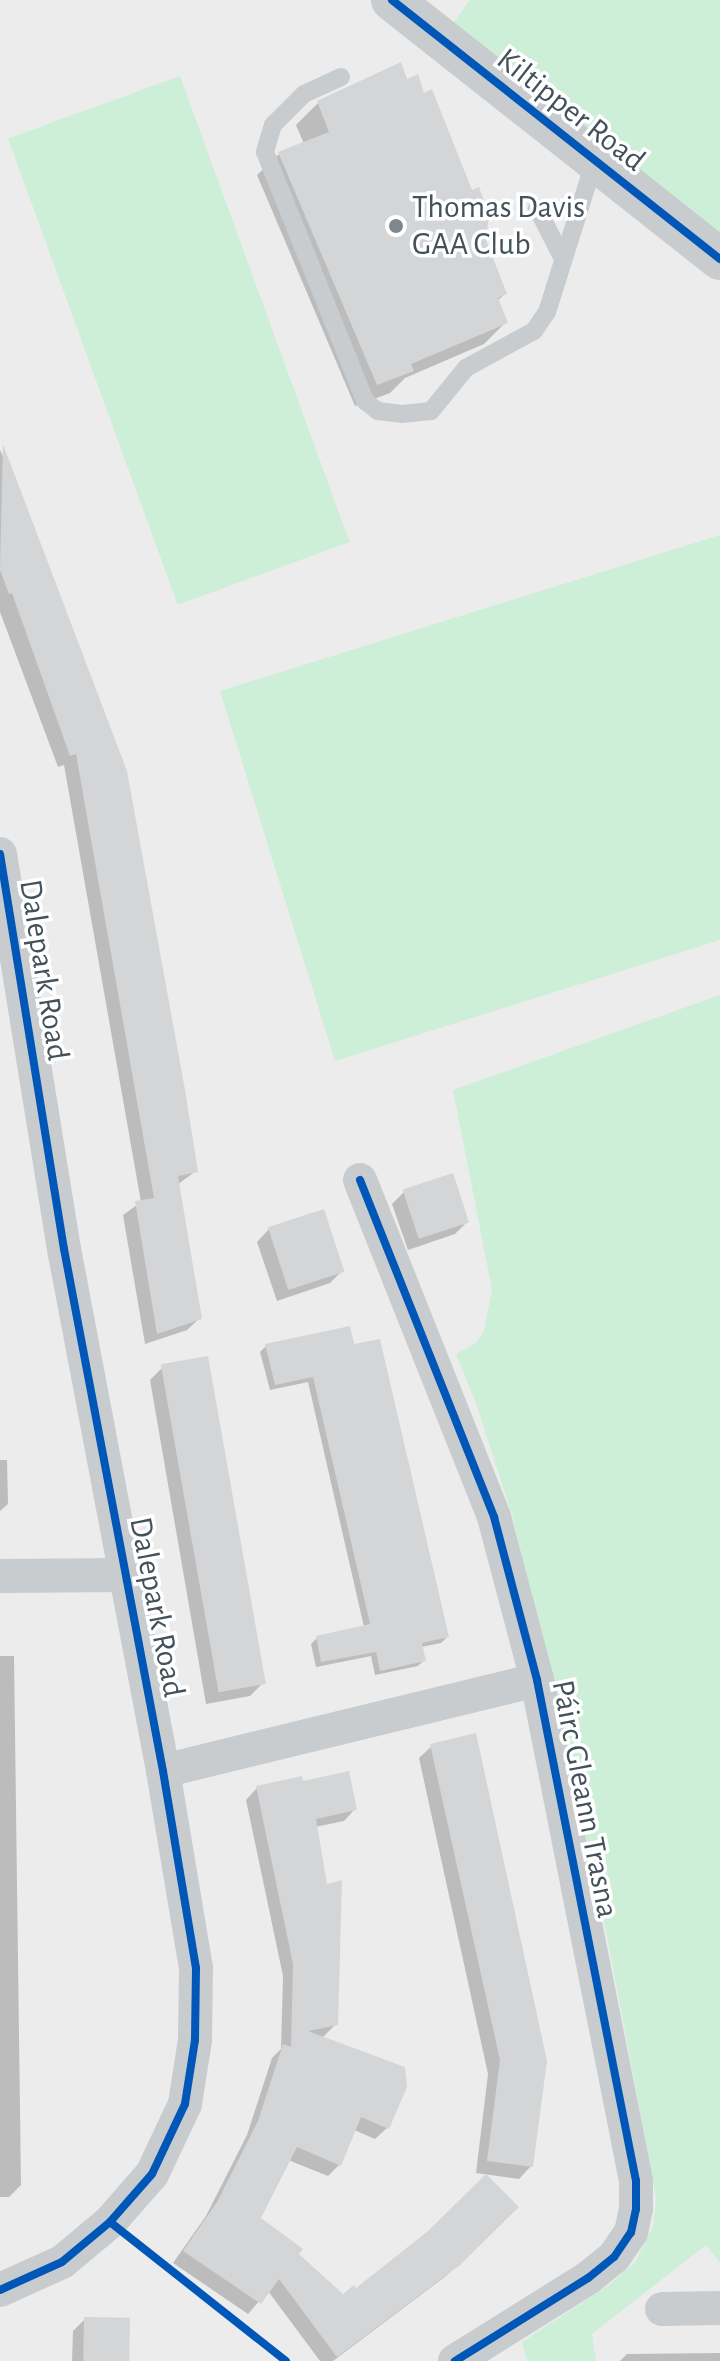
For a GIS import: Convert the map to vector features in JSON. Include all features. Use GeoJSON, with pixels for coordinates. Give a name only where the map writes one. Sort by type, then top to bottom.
{"type":"FeatureCollection","features":[{"type":"Feature","properties":{"kind":"street","name":"Kiltipper Road"},"geometry":{"type":"LineString","coordinates":[[392,0],[720,259]]}},
{"type":"Feature","properties":{"kind":"street","name":"Dalepark Road"},"geometry":{"type":"LineString","coordinates":[[0,854],[64,1249],[163,1771],[196,1968],[195,2040],[185,2104],[152,2174],[110,2222],[62,2262],[0,2290]]}},
{"type":"Feature","properties":{"kind":"street","name":"Páirc Gleann Trasna"},"geometry":{"type":"LineString","coordinates":[[360,1180],[489,1499],[537,1680],[633,2166],[636,2209],[631,2232],[614,2257],[588,2278],[455,2361]]}},
{"type":"Feature","properties":{"kind":"street"},"geometry":{"type":"LineString","coordinates":[[0,1576],[126,1575]]}},
{"type":"Feature","properties":{"kind":"street","name":"Páirc Gleann Trasna"},"geometry":{"type":"LineString","coordinates":[[163,1771],[537,1680]]}},
{"type":"Feature","properties":{"kind":"street"},"geometry":{"type":"LineString","coordinates":[[662,2309],[720,2308]]}},
{"type":"Feature","properties":{"kind":"lane"},"geometry":{"type":"LineString","coordinates":[[341,77],[297,101],[273,125],[265,152],[365,401],[378,411],[402,414],[431,411],[466,368],[534,331],[547,312],[595,160]]}},
{"type":"Feature","properties":{"kind":"lane"},"geometry":{"type":"LineString","coordinates":[[537,208],[563,259]]}},
{"type":"Feature","properties":{"kind":"path"},"geometry":{"type":"LineString","coordinates":[[110,2222],[286,2361]]}},
{"type":"Feature","properties":{"kind":"green space"},"geometry":{"type":"Polygon","coordinates":[[[470,0],[720,0],[720,234],[453,23],[470,0]]]}},
{"type":"Feature","properties":{"kind":"green space"},"geometry":{"type":"Polygon","coordinates":[[[180,76],[350,542],[178,605],[8,139],[180,76]]]}},
{"type":"Feature","properties":{"kind":"green space"},"geometry":{"type":"Polygon","coordinates":[[[720,535],[720,940],[335,1061],[220,691],[720,535]]]}},
{"type":"Feature","properties":{"kind":"green space"},"geometry":{"type":"Polygon","coordinates":[[[720,995],[720,2263],[706,2245],[592,2334],[596,2361],[527,2361],[522,2342],[609,2285],[635,2262],[653,2226],[656,2198],[607,1936],[551,1678],[512,1515],[476,1403],[456,1354],[476,1343],[484,1331],[492,1290],[453,1090],[720,995]]]}},
{"type":"Feature","properties":{"kind":"building","name":"Thomas Davis GAA Club"},"geometry":{"type":"Polygon","coordinates":[[[401,62],[407,79],[418,74],[424,93],[432,89],[472,190],[479,187],[489,215],[486,240],[507,294],[498,298],[508,323],[411,364],[414,371],[377,385],[278,152],[329,132],[317,101],[401,62]]]}},
{"type":"Feature","properties":{"kind":"building"},"geometry":{"type":"Polygon","coordinates":[[[3,444],[127,771],[185,1090],[198,1172],[178,1176],[202,1319],[157,1334],[135,1201],[154,1198],[76,754],[70,756],[12,593],[9,594],[0,570],[3,444]]]}},
{"type":"Feature","properties":{"kind":"building"},"geometry":{"type":"Polygon","coordinates":[[[453,1173],[469,1222],[419,1239],[403,1189],[453,1173]]]}},
{"type":"Feature","properties":{"kind":"building"},"geometry":{"type":"Polygon","coordinates":[[[324,1209],[344,1272],[288,1290],[268,1227],[324,1209]]]}},
{"type":"Feature","properties":{"kind":"building"},"geometry":{"type":"Polygon","coordinates":[[[350,1326],[354,1344],[380,1339],[449,1637],[422,1643],[426,1661],[380,1671],[376,1652],[321,1662],[316,1636],[370,1624],[313,1377],[275,1385],[265,1344],[350,1326]]]}},
{"type":"Feature","properties":{"kind":"building"},"geometry":{"type":"Polygon","coordinates":[[[208,1356],[266,1684],[219,1692],[161,1364],[208,1356]]]}},
{"type":"Feature","properties":{"kind":"building"},"geometry":{"type":"Polygon","coordinates":[[[476,1733],[547,2061],[533,2167],[487,2161],[500,2060],[430,1744],[476,1733]]]}},
{"type":"Feature","properties":{"kind":"building"},"geometry":{"type":"Polygon","coordinates":[[[349,1771],[357,1810],[316,1819],[327,1884],[342,1880],[338,2025],[308,2031],[405,2067],[407,2087],[389,2129],[361,2117],[341,2166],[297,2147],[261,2218],[303,2249],[299,2254],[343,2294],[354,2285],[356,2288],[428,2231],[486,2174],[519,2207],[460,2265],[337,2357],[279,2279],[261,2304],[183,2251],[217,2202],[258,2121],[283,2044],[291,2047],[293,1964],[256,1786],[302,1776],[303,1781],[349,1771]]]}},
{"type":"Feature","properties":{"kind":"building"},"geometry":{"type":"Polygon","coordinates":[[[84,2317],[130,2318],[129,2361],[83,2361],[84,2317]]]}},
{"type":"Feature","properties":{"kind":"cycle path"},"geometry":{"type":"LineString","coordinates":[[392,0],[720,259]]}},
{"type":"Feature","properties":{"kind":"cycle path"},"geometry":{"type":"LineString","coordinates":[[0,854],[64,1249],[163,1771],[196,1968],[195,2040],[185,2104],[152,2174],[110,2222],[62,2262],[0,2290]]}},
{"type":"Feature","properties":{"kind":"cycle path"},"geometry":{"type":"LineString","coordinates":[[360,1180],[494,1517],[537,1680],[636,2181],[636,2209],[631,2232],[614,2257],[588,2278],[455,2361]]}},
{"type":"Feature","properties":{"kind":"cycle path"},"geometry":{"type":"LineString","coordinates":[[110,2222],[286,2361]]}},
{"type":"Feature","properties":{"kind":"place","name":"Thomas Davis GAA Club"},"geometry":{"type":"Point","coordinates":[396,226]}}]}
